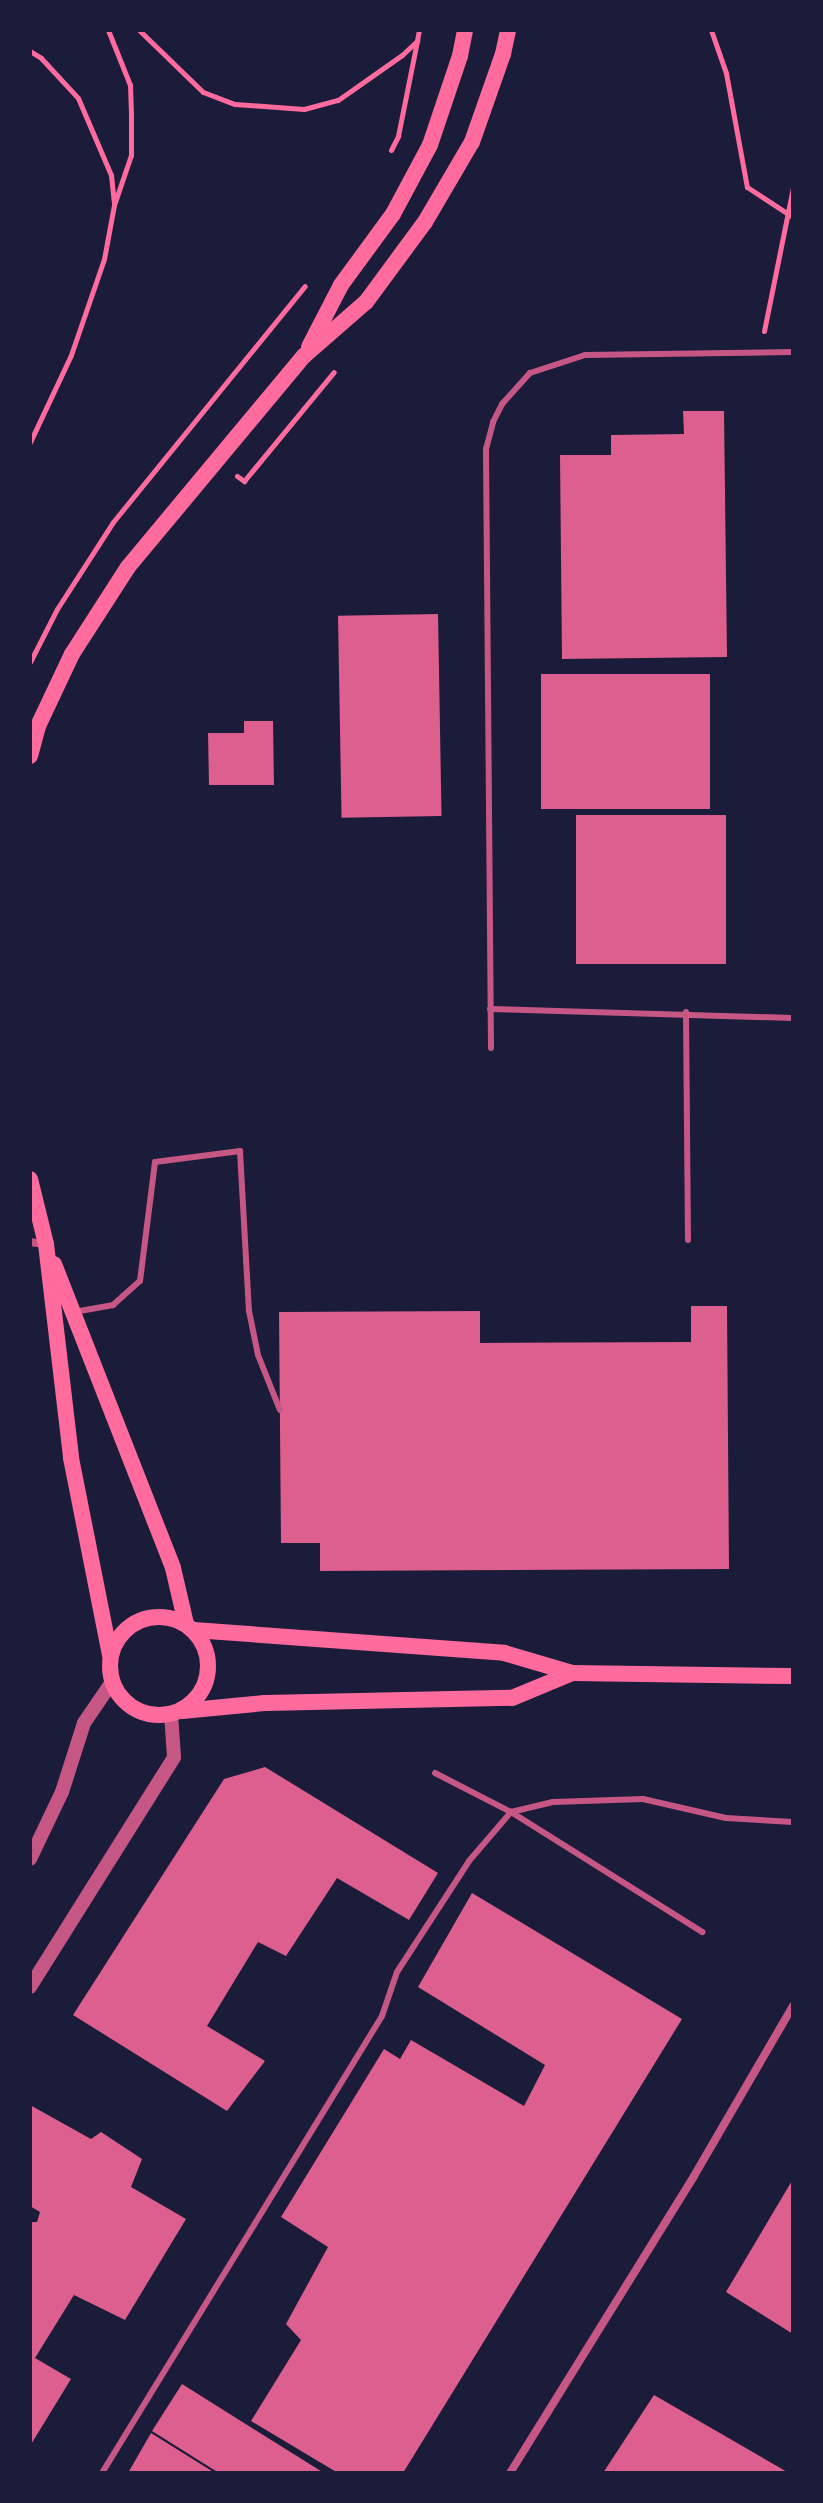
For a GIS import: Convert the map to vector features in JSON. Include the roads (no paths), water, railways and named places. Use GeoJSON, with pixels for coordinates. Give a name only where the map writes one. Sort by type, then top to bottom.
{"type":"FeatureCollection","features":[{"type":"Feature","properties":{"kind":"main road"},"geometry":{"type":"LineString","coordinates":[[304,356],[341,285],[393,214],[430,145],[460,56],[465,30]]}},
{"type":"Feature","properties":{"kind":"main road"},"geometry":{"type":"LineString","coordinates":[[30,756],[38,726],[72,654],[128,567],[304,356],[366,302],[425,222],[472,142],[503,54],[508,30]]}},
{"type":"Feature","properties":{"kind":"main road"},"geometry":{"type":"LineString","coordinates":[[30,1179],[71,1458],[110,1655],[112,1682],[121,1698],[135,1710],[153,1715],[265,1703],[512,1698],[572,1673]]}},
{"type":"Feature","properties":{"kind":"main road"},"geometry":{"type":"LineString","coordinates":[[38,1243],[74,1312],[127,1456],[173,1568],[190,1627],[205,1646],[208,1673],[197,1699],[177,1713]]}},
{"type":"Feature","properties":{"kind":"main road"},"geometry":{"type":"LineString","coordinates":[[110,1655],[118,1638],[131,1625],[149,1617],[167,1617],[190,1627],[504,1653],[572,1673],[793,1676]]}},
{"type":"Feature","properties":{"kind":"street"},"geometry":{"type":"LineString","coordinates":[[30,1859],[62,1792],[84,1723],[112,1682]]}},
{"type":"Feature","properties":{"kind":"street"},"geometry":{"type":"LineString","coordinates":[[30,1987],[174,1757],[177,1713]]}},
{"type":"Feature","properties":{"kind":"street"},"geometry":{"type":"LineString","coordinates":[[510,2473],[694,2176],[793,2006]]}},
{"type":"Feature","properties":{"kind":"lane"},"geometry":{"type":"LineString","coordinates":[[491,1048],[486,449],[493,422],[502,404],[530,373],[585,355],[793,352]]}},
{"type":"Feature","properties":{"kind":"lane"},"geometry":{"type":"LineString","coordinates":[[490,1009],[686,1012],[793,1018]]}},
{"type":"Feature","properties":{"kind":"lane"},"geometry":{"type":"LineString","coordinates":[[686,1012],[688,1240]]}},
{"type":"Feature","properties":{"kind":"lane"},"geometry":{"type":"LineString","coordinates":[[74,1312],[113,1305],[140,1281],[155,1162],[240,1151],[249,1311],[258,1355],[280,1410]]}},
{"type":"Feature","properties":{"kind":"lane"},"geometry":{"type":"LineString","coordinates":[[435,1773],[511,1812],[702,1932]]}},
{"type":"Feature","properties":{"kind":"lane"},"geometry":{"type":"LineString","coordinates":[[102,2473],[382,2016],[397,1972],[469,1861],[511,1812],[553,1802],[643,1799],[726,1818],[793,1822]]}}]}
